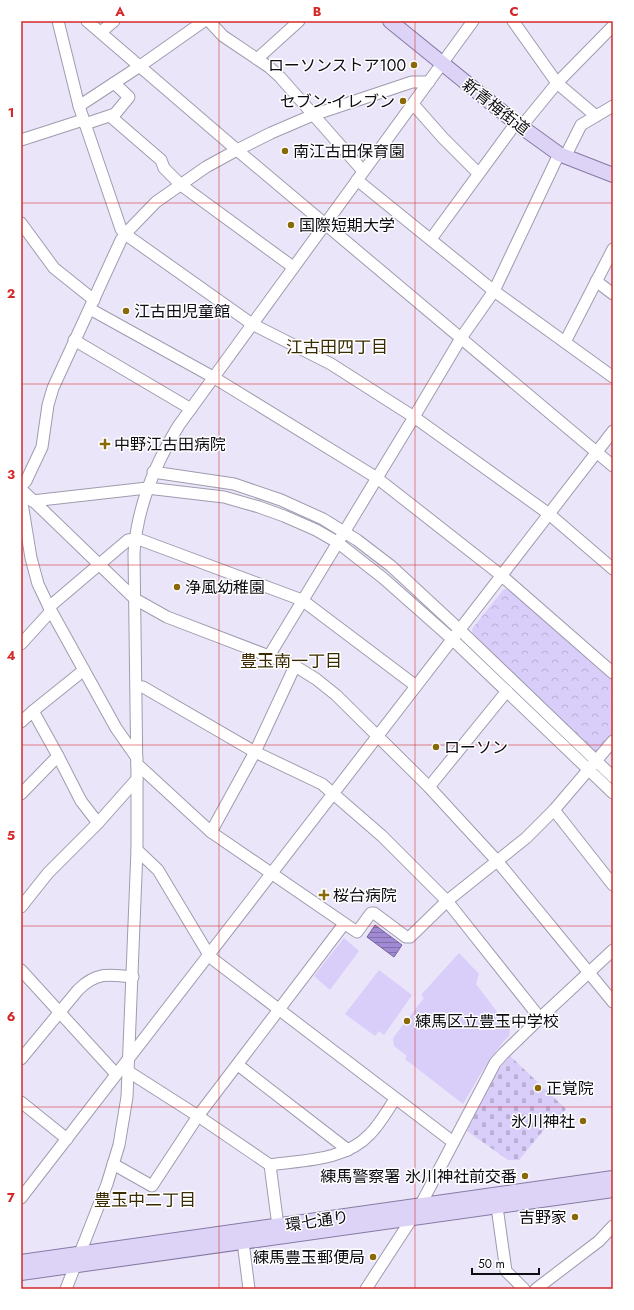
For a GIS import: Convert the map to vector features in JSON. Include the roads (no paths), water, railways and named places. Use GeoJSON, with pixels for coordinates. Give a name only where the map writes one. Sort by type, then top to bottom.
{"type":"FeatureCollection","features":[{"type":"Feature","properties":{"kind":"main road","name":"新青梅街道"},"geometry":{"type":"LineString","coordinates":[[390,21],[518,125],[562,156],[613,176]]}},
{"type":"Feature","properties":{"kind":"main road","name":"環七通り"},"geometry":{"type":"LineString","coordinates":[[21,1273],[78,1259],[278,1226],[613,1178]]}},
{"type":"Feature","properties":{"kind":"main road","name":"環七通り"},"geometry":{"type":"LineString","coordinates":[[21,1262],[78,1259],[243,1242],[613,1190]]}},
{"type":"Feature","properties":{"kind":"street"},"geometry":{"type":"LineString","coordinates":[[58,21],[84,122],[121,229],[125,234],[252,324],[331,364],[414,417],[550,514],[613,569]]}},
{"type":"Feature","properties":{"kind":"street"},"geometry":{"type":"LineString","coordinates":[[87,21],[237,150],[613,466]]}},
{"type":"Feature","properties":{"kind":"street"},"geometry":{"type":"LineString","coordinates":[[100,32],[114,21]]}},
{"type":"Feature","properties":{"kind":"street"},"geometry":{"type":"LineString","coordinates":[[79,106],[140,66],[204,21]]}},
{"type":"Feature","properties":{"kind":"street"},"geometry":{"type":"LineString","coordinates":[[209,21],[223,36],[280,77],[313,115],[360,176],[431,239],[494,291],[613,377]]}},
{"type":"Feature","properties":{"kind":"street"},"geometry":{"type":"LineString","coordinates":[[257,59],[299,21]]}},
{"type":"Feature","properties":{"kind":"street"},"geometry":{"type":"LineString","coordinates":[[66,1289],[101,1202],[119,1145],[127,1097],[137,850],[135,539],[141,508],[147,488],[168,442],[190,409],[473,21]]}},
{"type":"Feature","properties":{"kind":"street"},"geometry":{"type":"LineString","coordinates":[[513,21],[557,83],[596,116]]}},
{"type":"Feature","properties":{"kind":"street"},"geometry":{"type":"LineString","coordinates":[[431,239],[478,173],[518,125],[613,25],[610,21]]}},
{"type":"Feature","properties":{"kind":"street"},"geometry":{"type":"LineString","coordinates":[[429,82],[412,82],[313,115],[271,133],[206,167],[156,202],[125,234],[74,340],[53,388],[48,405],[42,447],[26,481],[21,488],[25,501],[33,569],[38,584],[50,609],[116,728],[137,761],[211,832],[357,932],[371,914],[374,913],[406,937],[410,937],[447,901],[498,862],[526,838],[554,810],[613,740]]}},
{"type":"Feature","properties":{"kind":"street"},"geometry":{"type":"LineString","coordinates":[[21,140],[115,114],[129,97],[114,83]]}},
{"type":"Feature","properties":{"kind":"street"},"geometry":{"type":"LineString","coordinates":[[413,104],[443,138],[478,173]]}},
{"type":"Feature","properties":{"kind":"street"},"geometry":{"type":"LineString","coordinates":[[269,656],[461,338],[494,291],[562,156],[581,125],[613,106]]}},
{"type":"Feature","properties":{"kind":"street"},"geometry":{"type":"LineString","coordinates":[[110,116],[160,160],[164,168],[181,185],[293,267]]}},
{"type":"Feature","properties":{"kind":"street"},"geometry":{"type":"LineString","coordinates":[[21,223],[54,268],[92,304],[377,478],[502,576],[613,673]]}},
{"type":"Feature","properties":{"kind":"street"},"geometry":{"type":"LineString","coordinates":[[565,342],[613,249]]}},
{"type":"Feature","properties":{"kind":"street"},"geometry":{"type":"LineString","coordinates":[[596,281],[613,294]]}},
{"type":"Feature","properties":{"kind":"street"},"geometry":{"type":"LineString","coordinates":[[74,340],[190,409]]}},
{"type":"Feature","properties":{"kind":"street"},"geometry":{"type":"LineString","coordinates":[[21,1198],[272,875],[378,735],[613,431]]}},
{"type":"Feature","properties":{"kind":"street"},"geometry":{"type":"LineString","coordinates":[[153,472],[234,484],[281,500],[323,519],[344,531],[391,566],[613,777]]}},
{"type":"Feature","properties":{"kind":"street"},"geometry":{"type":"LineString","coordinates":[[25,501],[147,488],[224,497],[260,507],[298,522],[337,542],[383,578],[452,639],[613,793]]}},
{"type":"Feature","properties":{"kind":"street"},"geometry":{"type":"LineString","coordinates":[[25,501],[135,599],[167,617],[295,666],[316,678],[336,695],[429,787],[498,862],[590,972],[613,1002]]}},
{"type":"Feature","properties":{"kind":"street"},"geometry":{"type":"LineString","coordinates":[[21,644],[50,609],[128,540],[135,539],[302,600],[416,686]]}},
{"type":"Feature","properties":{"kind":"street"},"geometry":{"type":"LineString","coordinates":[[211,832],[256,752],[295,666]]}},
{"type":"Feature","properties":{"kind":"street"},"geometry":{"type":"LineString","coordinates":[[21,722],[32,711],[84,670]]}},
{"type":"Feature","properties":{"kind":"street"},"geometry":{"type":"LineString","coordinates":[[136,687],[143,687],[256,752],[322,784],[382,836],[447,901],[540,1018]]}},
{"type":"Feature","properties":{"kind":"street"},"geometry":{"type":"LineString","coordinates":[[429,787],[507,691]]}},
{"type":"Feature","properties":{"kind":"street"},"geometry":{"type":"LineString","coordinates":[[32,711],[58,756],[81,801],[98,823]]}},
{"type":"Feature","properties":{"kind":"street"},"geometry":{"type":"LineString","coordinates":[[21,794],[58,756]]}},
{"type":"Feature","properties":{"kind":"street"},"geometry":{"type":"LineString","coordinates":[[21,907],[48,873],[98,823],[137,779]]}},
{"type":"Feature","properties":{"kind":"street"},"geometry":{"type":"LineString","coordinates":[[554,810],[613,885]]}},
{"type":"Feature","properties":{"kind":"street"},"geometry":{"type":"LineString","coordinates":[[137,850],[158,870],[209,955],[453,1142]]}},
{"type":"Feature","properties":{"kind":"street"},"geometry":{"type":"LineString","coordinates":[[113,1164],[152,1186],[198,1116],[344,924]]}},
{"type":"Feature","properties":{"kind":"street"},"geometry":{"type":"LineString","coordinates":[[366,1289],[420,1206],[495,1064],[503,1054],[540,1018],[613,950]]}},
{"type":"Feature","properties":{"kind":"street"},"geometry":{"type":"LineString","coordinates":[[21,970],[116,1074]]}},
{"type":"Feature","properties":{"kind":"street"},"geometry":{"type":"LineString","coordinates":[[21,1059],[59,1012],[86,982],[98,976],[112,974],[133,977]]}},
{"type":"Feature","properties":{"kind":"street"},"geometry":{"type":"LineString","coordinates":[[238,1065],[348,1150]]}},
{"type":"Feature","properties":{"kind":"street"},"geometry":{"type":"LineString","coordinates":[[129,1072],[198,1116],[270,1165],[336,1155],[348,1150],[359,1144],[370,1135],[395,1099]]}},
{"type":"Feature","properties":{"kind":"street"},"geometry":{"type":"LineString","coordinates":[[21,1102],[67,1139]]}},
{"type":"Feature","properties":{"kind":"street"},"geometry":{"type":"LineString","coordinates":[[270,1165],[278,1226]]}},
{"type":"Feature","properties":{"kind":"street"},"geometry":{"type":"LineString","coordinates":[[497,1207],[506,1271],[524,1289]]}},
{"type":"Feature","properties":{"kind":"street"},"geometry":{"type":"LineString","coordinates":[[536,1289],[599,1241],[613,1226]]}},
{"type":"Feature","properties":{"kind":"street"},"geometry":{"type":"LineString","coordinates":[[243,1242],[249,1289]]}},
{"type":"Feature","properties":{"kind":"place","name":"ローソンストア100"},"geometry":{"type":"Point","coordinates":[414,65]}},
{"type":"Feature","properties":{"kind":"place","name":"セブン-イレブン"},"geometry":{"type":"Point","coordinates":[403,101]}},
{"type":"Feature","properties":{"kind":"place","name":"南江古田保育園"},"geometry":{"type":"Point","coordinates":[285,151]}},
{"type":"Feature","properties":{"kind":"place","name":"国際短期大学"},"geometry":{"type":"Point","coordinates":[291,225]}},
{"type":"Feature","properties":{"kind":"place","name":"江古田児童館"},"geometry":{"type":"Point","coordinates":[126,311]}},
{"type":"Feature","properties":{"kind":"place","name":"中野江古田病院"},"geometry":{"type":"Point","coordinates":[105,444]}},
{"type":"Feature","properties":{"kind":"place","name":"浄風幼稚園"},"geometry":{"type":"Point","coordinates":[177,587]}},
{"type":"Feature","properties":{"kind":"place","name":"ローソン"},"geometry":{"type":"Point","coordinates":[436,747]}},
{"type":"Feature","properties":{"kind":"place","name":"桜台病院"},"geometry":{"type":"Point","coordinates":[324,895]}},
{"type":"Feature","properties":{"kind":"place","name":"練馬区立豊玉中学校"},"geometry":{"type":"Point","coordinates":[407,1021]}},
{"type":"Feature","properties":{"kind":"place","name":"正覚院"},"geometry":{"type":"Point","coordinates":[538,1088]}},
{"type":"Feature","properties":{"kind":"place","name":"氷川神社"},"geometry":{"type":"Point","coordinates":[583,1121]}},
{"type":"Feature","properties":{"kind":"place","name":"練馬警察署 氷川神社前交番"},"geometry":{"type":"Point","coordinates":[525,1176]}},
{"type":"Feature","properties":{"kind":"place","name":"吉野家"},"geometry":{"type":"Point","coordinates":[575,1217]}},
{"type":"Feature","properties":{"kind":"place","name":"練馬豊玉郵便局"},"geometry":{"type":"Point","coordinates":[373,1257]}},
{"type":"Feature","properties":{"kind":"district","name":"江古田四丁目"},"geometry":{"type":"Point","coordinates":[337,347]}},
{"type":"Feature","properties":{"kind":"district","name":"豊玉南一丁目"},"geometry":{"type":"Point","coordinates":[291,661]}},
{"type":"Feature","properties":{"kind":"district","name":"豊玉中二丁目"},"geometry":{"type":"Point","coordinates":[145,1200]}}]}
